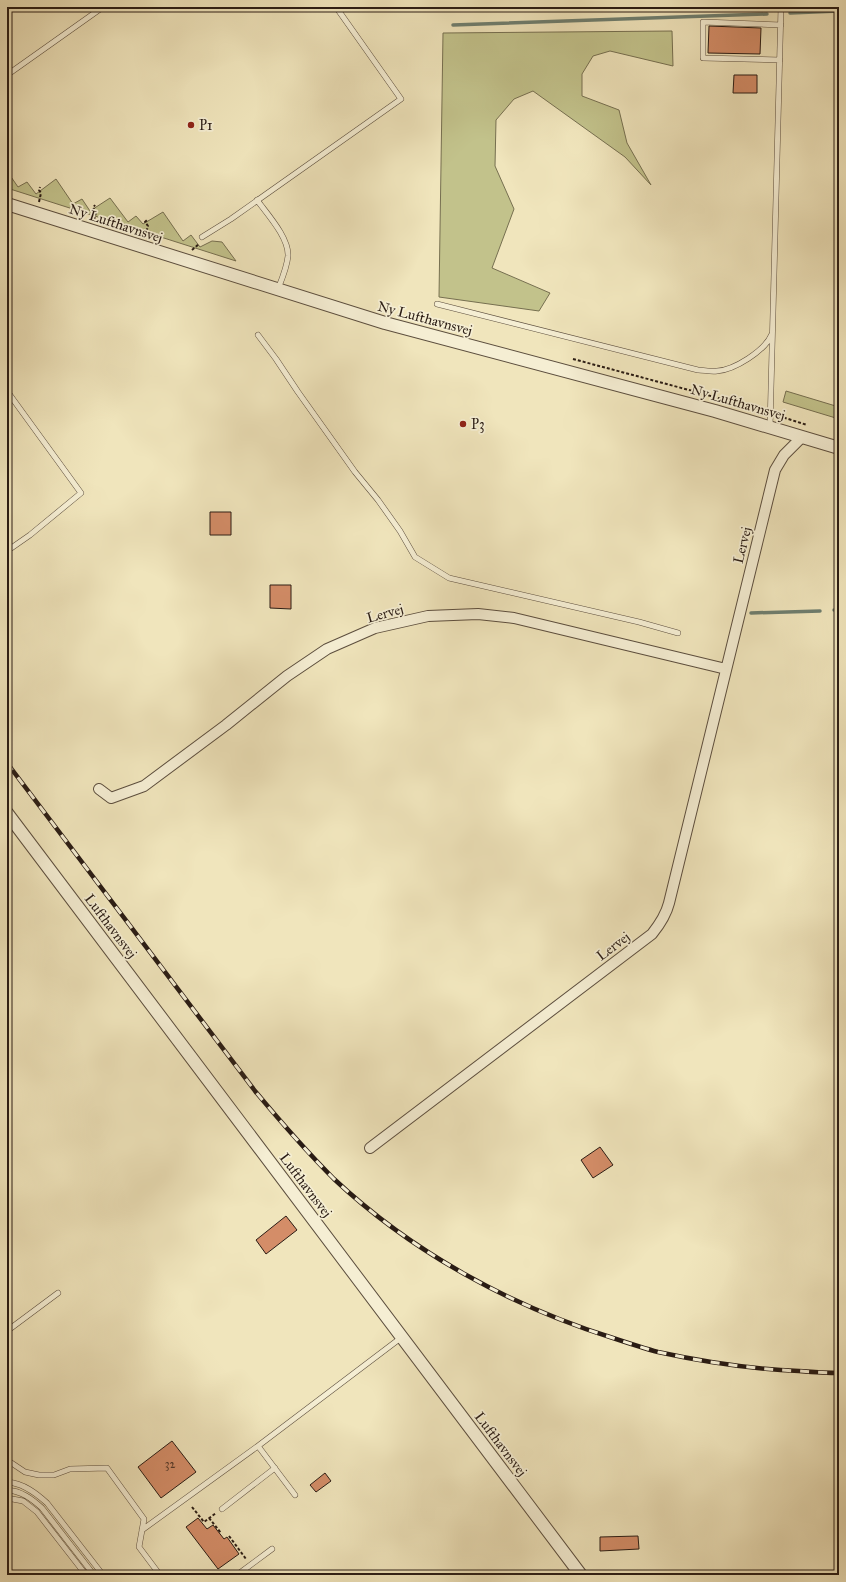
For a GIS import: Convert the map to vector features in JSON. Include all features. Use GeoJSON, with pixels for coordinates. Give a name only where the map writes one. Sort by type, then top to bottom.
{"type":"FeatureCollection","features":[{"type":"Feature","properties":{"kind":"street","name":"Ny Lufthavnsvej"},"geometry":{"type":"LineString","coordinates":[[7,204],[385,323],[770,426],[839,448]]}},
{"type":"Feature","properties":{"kind":"street","name":"Lervej"},"geometry":{"type":"LineString","coordinates":[[370,1148],[652,934],[662,922],[666,915],[669,903],[775,470],[784,455],[802,437]]}},
{"type":"Feature","properties":{"kind":"street","name":"Lervej"},"geometry":{"type":"LineString","coordinates":[[99,789],[111,798],[144,786],[226,725],[287,676],[328,649],[375,628],[428,616],[478,614],[514,618],[726,669]]}},
{"type":"Feature","properties":{"kind":"street","name":"Lufthavnsvej"},"geometry":{"type":"LineString","coordinates":[[7,813],[581,1575]]}},
{"type":"Feature","properties":{"kind":"lane"},"geometry":{"type":"LineString","coordinates":[[7,75],[103,7]]}},
{"type":"Feature","properties":{"kind":"lane"},"geometry":{"type":"LineString","coordinates":[[202,237],[314,162],[401,99],[336,7]]}},
{"type":"Feature","properties":{"kind":"lane"},"geometry":{"type":"LineString","coordinates":[[770,426],[781,7]]}},
{"type":"Feature","properties":{"kind":"lane"},"geometry":{"type":"LineString","coordinates":[[780,60],[702,58],[703,22],[781,24]]}},
{"type":"Feature","properties":{"kind":"lane"},"geometry":{"type":"LineString","coordinates":[[257,200],[282,235],[288,248],[288,258],[278,290]]}},
{"type":"Feature","properties":{"kind":"lane"},"geometry":{"type":"LineString","coordinates":[[436,304],[698,370],[717,371],[733,367],[750,357],[766,344],[773,330]]}},
{"type":"Feature","properties":{"kind":"lane"},"geometry":{"type":"LineString","coordinates":[[258,335],[355,472],[386,513],[415,556],[449,578],[640,622],[678,633]]}},
{"type":"Feature","properties":{"kind":"lane"},"geometry":{"type":"LineString","coordinates":[[7,391],[81,493],[30,535],[7,551]]}},
{"type":"Feature","properties":{"kind":"lane"},"geometry":{"type":"LineString","coordinates":[[7,1331],[58,1292]]}},
{"type":"Feature","properties":{"kind":"lane"},"geometry":{"type":"LineString","coordinates":[[142,1530],[258,1446],[402,1337]]}},
{"type":"Feature","properties":{"kind":"lane"},"geometry":{"type":"LineString","coordinates":[[258,1446],[295,1496]]}},
{"type":"Feature","properties":{"kind":"lane"},"geometry":{"type":"LineString","coordinates":[[7,1460],[25,1472],[39,1476],[54,1475],[70,1470],[107,1468],[144,1519],[139,1547],[160,1575]]}},
{"type":"Feature","properties":{"kind":"lane"},"geometry":{"type":"LineString","coordinates":[[222,1509],[275,1468]]}},
{"type":"Feature","properties":{"kind":"lane"},"geometry":{"type":"LineString","coordinates":[[7,1482],[25,1487],[40,1496],[103,1575]]}},
{"type":"Feature","properties":{"kind":"lane"},"geometry":{"type":"LineString","coordinates":[[7,1490],[13,1490],[24,1494],[42,1508],[94,1575]]}},
{"type":"Feature","properties":{"kind":"lane"},"geometry":{"type":"LineString","coordinates":[[7,1498],[23,1501],[37,1512],[86,1575]]}},
{"type":"Feature","properties":{"kind":"lane"},"geometry":{"type":"LineString","coordinates":[[237,1575],[272,1549]]}},
{"type":"Feature","properties":{"kind":"path"},"geometry":{"type":"LineString","coordinates":[[35,213],[40,201],[40,187]]}},
{"type":"Feature","properties":{"kind":"path"},"geometry":{"type":"LineString","coordinates":[[33,199],[40,201]]}},
{"type":"Feature","properties":{"kind":"path"},"geometry":{"type":"LineString","coordinates":[[94,219],[102,221]]}},
{"type":"Feature","properties":{"kind":"path"},"geometry":{"type":"LineString","coordinates":[[143,247],[148,226],[145,222],[148,219]]}},
{"type":"Feature","properties":{"kind":"path"},"geometry":{"type":"LineString","coordinates":[[138,233],[146,235]]}},
{"type":"Feature","properties":{"kind":"path"},"geometry":{"type":"LineString","coordinates":[[192,250],[199,252]]}},
{"type":"Feature","properties":{"kind":"path"},"geometry":{"type":"LineString","coordinates":[[569,358],[689,390],[809,425]]}},
{"type":"Feature","properties":{"kind":"path"},"geometry":{"type":"LineString","coordinates":[[192,1507],[204,1522],[222,1509]]}},
{"type":"Feature","properties":{"kind":"path"},"geometry":{"type":"LineString","coordinates":[[209,1518],[221,1533]]}},
{"type":"Feature","properties":{"kind":"path"},"geometry":{"type":"LineString","coordinates":[[229,1536],[234,1545],[251,1565]]}},
{"type":"Feature","properties":{"kind":"green space"},"geometry":{"type":"Polygon","coordinates":[[[672,31],[673,66],[610,51],[593,56],[582,74],[582,96],[619,110],[627,143],[651,185],[625,157],[533,91],[514,99],[496,120],[495,166],[514,209],[492,268],[550,293],[539,311],[439,297],[443,33],[672,31]]]}},
{"type":"Feature","properties":{"kind":"green space"},"geometry":{"type":"Polygon","coordinates":[[[7,171],[18,187],[27,182],[36,194],[56,179],[73,204],[82,199],[90,211],[110,198],[128,222],[136,216],[143,224],[163,212],[183,241],[191,235],[200,247],[212,241],[222,242],[236,261],[7,188],[7,171]]]}},
{"type":"Feature","properties":{"kind":"green space"},"geometry":{"type":"Polygon","coordinates":[[[786,391],[839,407],[839,419],[783,402],[786,391]]]}},
{"type":"Feature","properties":{"kind":"building"},"geometry":{"type":"Polygon","coordinates":[[[709,26],[761,28],[760,54],[708,53],[709,26]]]}},
{"type":"Feature","properties":{"kind":"building"},"geometry":{"type":"Polygon","coordinates":[[[734,75],[757,75],[757,93],[733,93],[734,75]]]}},
{"type":"Feature","properties":{"kind":"building"},"geometry":{"type":"Polygon","coordinates":[[[210,512],[231,512],[231,535],[210,535],[210,512]]]}},
{"type":"Feature","properties":{"kind":"building"},"geometry":{"type":"Polygon","coordinates":[[[270,585],[291,585],[291,609],[270,608],[270,585]]]}},
{"type":"Feature","properties":{"kind":"building"},"geometry":{"type":"Polygon","coordinates":[[[600,1147],[613,1165],[593,1178],[581,1160],[600,1147]]]}},
{"type":"Feature","properties":{"kind":"building"},"geometry":{"type":"Polygon","coordinates":[[[286,1216],[297,1230],[266,1254],[256,1240],[286,1216]]]}},
{"type":"Feature","properties":{"kind":"building"},"geometry":{"type":"Polygon","coordinates":[[[172,1441],[196,1472],[161,1498],[138,1467],[172,1441]]]}},
{"type":"Feature","properties":{"kind":"building"},"geometry":{"type":"Polygon","coordinates":[[[325,1473],[331,1481],[316,1492],[310,1485],[325,1473]]]}},
{"type":"Feature","properties":{"kind":"building"},"geometry":{"type":"Polygon","coordinates":[[[198,1518],[207,1529],[213,1525],[224,1539],[227,1537],[239,1554],[218,1569],[186,1527],[198,1518]]]}},
{"type":"Feature","properties":{"kind":"building"},"geometry":{"type":"Polygon","coordinates":[[[638,1536],[639,1549],[600,1551],[600,1537],[638,1536]]]}},
{"type":"Feature","properties":{"kind":"waterway"},"geometry":{"type":"LineString","coordinates":[[790,13],[839,11]]}},
{"type":"Feature","properties":{"kind":"waterway"},"geometry":{"type":"LineString","coordinates":[[453,25],[767,14]]}},
{"type":"Feature","properties":{"kind":"waterway"},"geometry":{"type":"LineString","coordinates":[[834,610],[839,610]]}},
{"type":"Feature","properties":{"kind":"waterway"},"geometry":{"type":"LineString","coordinates":[[751,613],[820,611]]}},
{"type":"Feature","properties":{"kind":"railway"},"geometry":{"type":"LineString","coordinates":[[7,763],[255,1091],[293,1136],[334,1179],[364,1206],[397,1231],[465,1274],[501,1293],[537,1310],[630,1344],[658,1352],[693,1359],[763,1369],[839,1373]]}},
{"type":"Feature","properties":{"kind":"place","name":"P1"},"geometry":{"type":"Point","coordinates":[191,125]}},
{"type":"Feature","properties":{"kind":"place","name":"P3"},"geometry":{"type":"Point","coordinates":[463,424]}}]}
